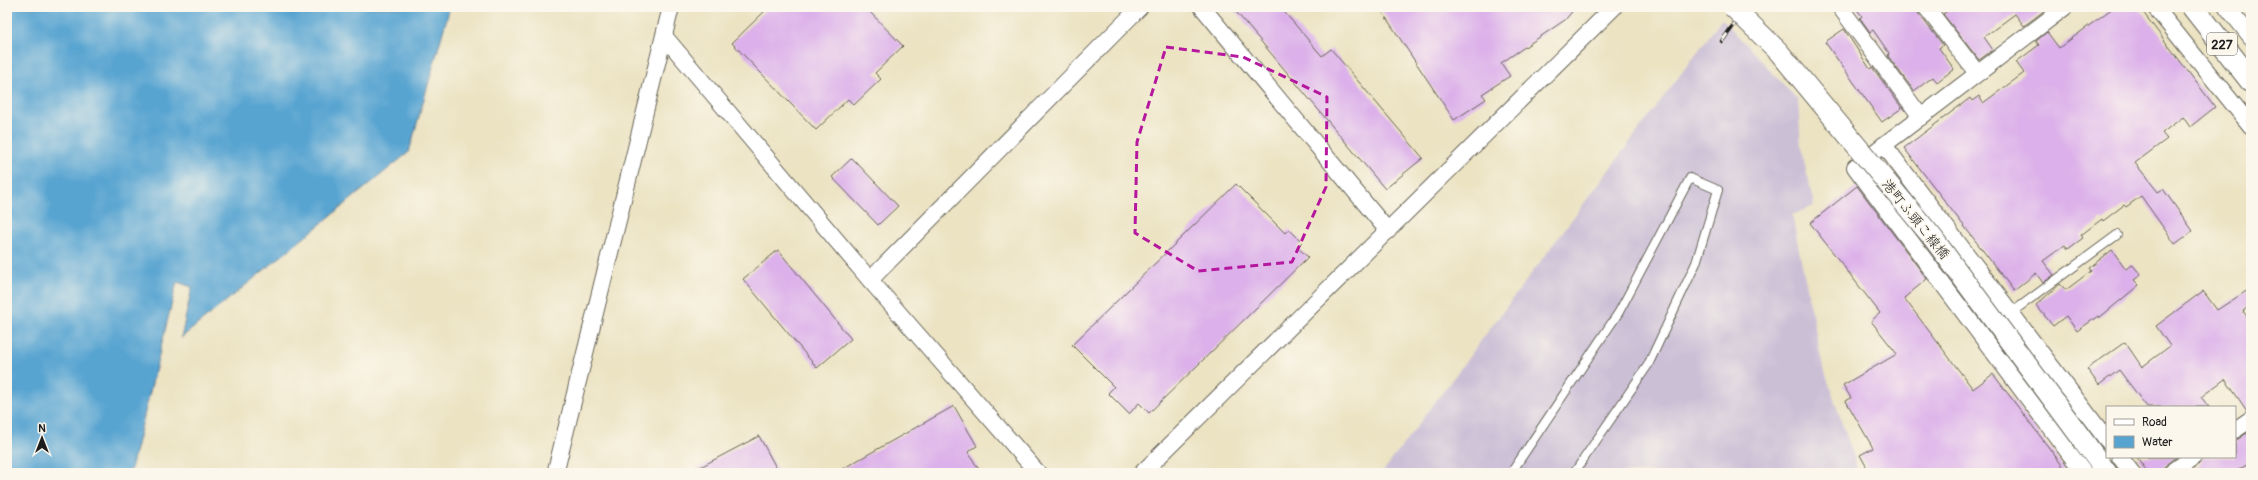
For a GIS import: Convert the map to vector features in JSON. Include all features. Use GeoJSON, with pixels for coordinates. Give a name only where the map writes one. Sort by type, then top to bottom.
{"type":"FeatureCollection","features":[{"type":"Feature","properties":{"kind":"highway","name":"227"},"geometry":{"type":"LineString","coordinates":[[2193,7],[2251,81]]}},
{"type":"Feature","properties":{"kind":"street"},"geometry":{"type":"LineString","coordinates":[[557,473],[556,470],[671,7]]}},
{"type":"Feature","properties":{"kind":"street"},"geometry":{"type":"LineString","coordinates":[[870,280],[1140,7]]}},
{"type":"Feature","properties":{"kind":"street"},"geometry":{"type":"LineString","coordinates":[[1202,7],[1388,231]]}},
{"type":"Feature","properties":{"kind":"street"},"geometry":{"type":"LineString","coordinates":[[1142,473],[1614,7]]}},
{"type":"Feature","properties":{"kind":"street","name":"港町ふ頭こ線橋"},"geometry":{"type":"LineString","coordinates":[[1734,7],[1778,51],[1933,238],[2107,473]]}},
{"type":"Feature","properties":{"kind":"street"},"geometry":{"type":"LineString","coordinates":[[1840,7],[1921,117]]}},
{"type":"Feature","properties":{"kind":"street"},"geometry":{"type":"LineString","coordinates":[[2065,7],[1855,167],[2084,473]]}},
{"type":"Feature","properties":{"kind":"street"},"geometry":{"type":"LineString","coordinates":[[2155,7],[2251,126]]}},
{"type":"Feature","properties":{"kind":"street"},"geometry":{"type":"LineString","coordinates":[[2227,7],[2251,37]]}},
{"type":"Feature","properties":{"kind":"street"},"geometry":{"type":"LineString","coordinates":[[1930,8],[1977,74]]}},
{"type":"Feature","properties":{"kind":"street"},"geometry":{"type":"LineString","coordinates":[[664,36],[870,280],[1038,473]]}},
{"type":"Feature","properties":{"kind":"street"},"geometry":{"type":"LineString","coordinates":[[1884,145],[2106,439]]}},
{"type":"Feature","properties":{"kind":"street"},"geometry":{"type":"LineString","coordinates":[[2236,429],[2251,419]]}},
{"type":"Feature","properties":{"kind":"street"},"geometry":{"type":"LineString","coordinates":[[2121,458],[2132,473]]}},
{"type":"Feature","properties":{"kind":"street"},"geometry":{"type":"LineString","coordinates":[[2171,473],[2192,458]]}},
{"type":"Feature","properties":{"kind":"lane"},"geometry":{"type":"LineString","coordinates":[[1511,473],[1619,312],[1690,178],[1718,190],[1696,263],[1648,366],[1574,473]]}},
{"type":"Feature","properties":{"kind":"lane"},"geometry":{"type":"LineString","coordinates":[[2011,313],[2117,235]]}},
{"type":"Feature","properties":{"kind":"highlighted area"},"geometry":{"type":"Polygon","coordinates":[[[1166,47],[1243,57],[1327,97],[1326,187],[1292,262],[1198,271],[1135,233],[1137,142],[1166,47]]]}},
{"type":"Feature","properties":{"kind":"shaded area"},"geometry":{"type":"Polygon","coordinates":[[[1722,19],[1798,100],[1801,147],[1814,206],[1792,215],[1822,363],[1859,473],[1382,473],[1722,19]]]}},
{"type":"Feature","properties":{"kind":"water"},"geometry":{"type":"Polygon","coordinates":[[[7,7],[450,7],[409,152],[181,338],[192,287],[177,282],[130,473],[7,473],[7,7]]]}},
{"type":"Feature","properties":{"kind":"building"},"geometry":{"type":"Polygon","coordinates":[[[769,7],[865,7],[903,46],[875,73],[881,79],[854,105],[848,99],[816,130],[732,43],[769,7]]]}},
{"type":"Feature","properties":{"kind":"building"},"geometry":{"type":"Polygon","coordinates":[[[1232,7],[1280,7],[1322,56],[1331,49],[1423,158],[1385,189],[1232,7]]]}},
{"type":"Feature","properties":{"kind":"building"},"geometry":{"type":"Polygon","coordinates":[[[1379,7],[1576,7],[1565,20],[1501,63],[1510,76],[1482,94],[1486,99],[1454,120],[1379,7]]]}},
{"type":"Feature","properties":{"kind":"building"},"geometry":{"type":"Polygon","coordinates":[[[1855,7],[1917,7],[1918,13],[1943,45],[1939,48],[1954,69],[1937,82],[1933,77],[1914,91],[1888,56],[1889,53],[1873,30],[1870,32],[1860,18],[1862,16],[1855,7]]]}},
{"type":"Feature","properties":{"kind":"building"},"geometry":{"type":"Polygon","coordinates":[[[1953,7],[2049,7],[2024,26],[2015,14],[1984,37],[1993,50],[1979,60],[1943,14],[1953,7]]]}},
{"type":"Feature","properties":{"kind":"building"},"geometry":{"type":"Polygon","coordinates":[[[2114,7],[2139,7],[2215,107],[2190,127],[2183,117],[2162,133],[2167,139],[2135,163],[2158,192],[2163,189],[2193,231],[2175,244],[2141,196],[2126,207],[2124,205],[2103,221],[2102,219],[2081,235],[2083,238],[2068,249],[2065,245],[2043,261],[2054,275],[2043,283],[2036,273],[2014,291],[1904,148],[1970,98],[1972,101],[1979,96],[1983,103],[2024,73],[2016,62],[2039,45],[2036,41],[2047,32],[2059,48],[2114,7]]]}},
{"type":"Feature","properties":{"kind":"building"},"geometry":{"type":"Polygon","coordinates":[[[1844,29],[1870,69],[1872,67],[1902,108],[1882,122],[1825,42],[1844,29]]]}},
{"type":"Feature","properties":{"kind":"building"},"geometry":{"type":"Polygon","coordinates":[[[852,158],[898,206],[878,225],[832,177],[852,158]]]}},
{"type":"Feature","properties":{"kind":"building"},"geometry":{"type":"Polygon","coordinates":[[[1236,184],[1285,233],[1289,229],[1302,242],[1297,247],[1308,257],[1149,413],[1139,403],[1129,414],[1108,393],[1114,387],[1072,345],[1236,184]]]}},
{"type":"Feature","properties":{"kind":"building"},"geometry":{"type":"Polygon","coordinates":[[[1857,186],[1927,279],[1904,298],[1973,389],[1993,374],[2068,473],[1870,473],[1860,455],[1873,448],[1846,401],[1851,398],[1843,385],[1897,354],[1871,321],[1880,313],[1810,223],[1857,186]]]}},
{"type":"Feature","properties":{"kind":"building"},"geometry":{"type":"Polygon","coordinates":[[[778,250],[851,339],[817,368],[743,279],[778,250]]]}},
{"type":"Feature","properties":{"kind":"building"},"geometry":{"type":"Polygon","coordinates":[[[2112,250],[2126,269],[2132,264],[2141,275],[2134,280],[2139,285],[2099,318],[2098,316],[2077,331],[2066,316],[2053,326],[2036,305],[2060,284],[2066,290],[2091,271],[2089,268],[2112,250]]]}},
{"type":"Feature","properties":{"kind":"building"},"geometry":{"type":"Polygon","coordinates":[[[2251,288],[2251,305],[2243,311],[2251,322],[2251,410],[2247,411],[2225,379],[2201,397],[2208,406],[2146,406],[2119,370],[2099,385],[2087,369],[2125,342],[2142,367],[2170,346],[2156,326],[2203,291],[2217,310],[2251,288]]]}},
{"type":"Feature","properties":{"kind":"building"},"geometry":{"type":"Polygon","coordinates":[[[954,406],[977,446],[968,452],[981,473],[835,473],[954,406]]]}},
{"type":"Feature","properties":{"kind":"building"},"geometry":{"type":"Polygon","coordinates":[[[2247,433],[2251,440],[2251,462],[2234,473],[2187,473],[2199,464],[2202,458],[2236,458],[2236,440],[2247,433]]]}},
{"type":"Feature","properties":{"kind":"building"},"geometry":{"type":"Polygon","coordinates":[[[759,436],[779,473],[689,473],[759,436]]]}},
{"type":"Feature","properties":{"kind":"building"},"geometry":{"type":"Polygon","coordinates":[[[2138,458],[2176,458],[2165,466],[2162,473],[2148,473],[2138,458]]]}},
{"type":"Feature","properties":{"kind":"railway"},"geometry":{"type":"LineString","coordinates":[[1722,41],[1747,7]]}}]}
